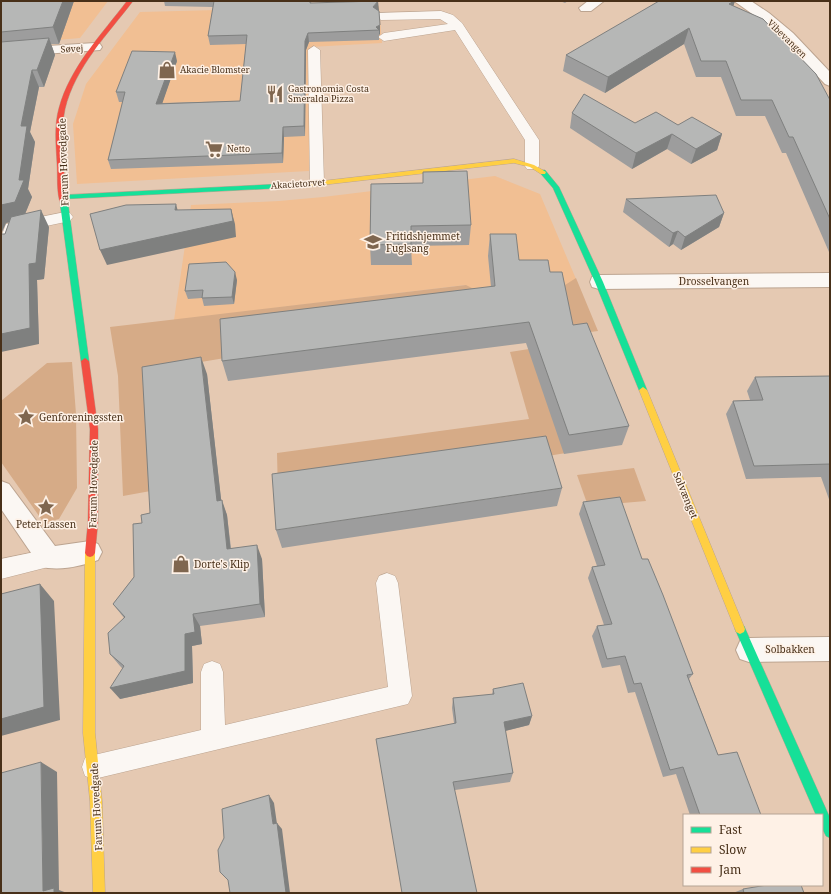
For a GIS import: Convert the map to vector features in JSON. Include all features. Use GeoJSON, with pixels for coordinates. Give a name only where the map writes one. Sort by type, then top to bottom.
{"type":"FeatureCollection","features":[{"type":"Feature","properties":{"kind":"street","name":"Farum Hovedgade"},"geometry":{"type":"LineString","coordinates":[[99,893],[94,766],[89,733],[88,683],[94,429],[65,217],[60,123],[61,110],[68,89],[95,47],[130,1]]}},
{"type":"Feature","properties":{"kind":"street","name":"Vibevangen"},"geometry":{"type":"LineString","coordinates":[[741,1],[751,5],[776,26],[830,81]]}},
{"type":"Feature","properties":{"kind":"street","name":"Søvej"},"geometry":{"type":"LineString","coordinates":[[1,53],[95,47]]}},
{"type":"Feature","properties":{"kind":"street","name":"Akacietorvet"},"geometry":{"type":"LineString","coordinates":[[63,197],[317,183],[514,161],[532,166]]}},
{"type":"Feature","properties":{"kind":"street","name":"Solvænget"},"geometry":{"type":"LineString","coordinates":[[532,166],[544,173],[556,187],[599,282],[749,650],[822,814]]}},
{"type":"Feature","properties":{"kind":"street","name":"Drosselvangen"},"geometry":{"type":"LineString","coordinates":[[599,282],[830,280]]}},
{"type":"Feature","properties":{"kind":"street"},"geometry":{"type":"LineString","coordinates":[[1,491],[49,558],[90,552]]}},
{"type":"Feature","properties":{"kind":"street","name":"Solbakken"},"geometry":{"type":"LineString","coordinates":[[749,650],[830,649]]}},
{"type":"Feature","properties":{"kind":"street","name":"Solvænget"},"geometry":{"type":"LineString","coordinates":[[823,816],[830,832]]}},
{"type":"Feature","properties":{"kind":"lane"},"geometry":{"type":"LineString","coordinates":[[416,1],[424,14]]}},
{"type":"Feature","properties":{"kind":"lane"},"geometry":{"type":"LineString","coordinates":[[381,16],[424,14],[441,15],[449,18],[458,26],[532,140],[532,166]]}},
{"type":"Feature","properties":{"kind":"lane"},"geometry":{"type":"LineString","coordinates":[[384,37],[458,26]]}},
{"type":"Feature","properties":{"kind":"lane"},"geometry":{"type":"LineString","coordinates":[[314,50],[317,183]]}},
{"type":"Feature","properties":{"kind":"lane"},"geometry":{"type":"LineString","coordinates":[[1,246],[7,245],[11,228],[65,217]]}},
{"type":"Feature","properties":{"kind":"lane"},"geometry":{"type":"LineString","coordinates":[[1,569],[49,558]]}},
{"type":"Feature","properties":{"kind":"lane"},"geometry":{"type":"LineString","coordinates":[[94,766],[400,696],[387,582]]}},
{"type":"Feature","properties":{"kind":"lane"},"geometry":{"type":"LineString","coordinates":[[212,672],[213,738]]}},
{"type":"Feature","properties":{"kind":"shaded area"},"geometry":{"type":"Polygon","coordinates":[[[1,1],[108,1],[80,38],[1,45],[1,1]]]}},
{"type":"Feature","properties":{"kind":"shaded area"},"geometry":{"type":"Polygon","coordinates":[[[379,6],[382,43],[310,47],[309,171],[77,184],[73,124],[86,84],[140,12],[379,6]]]}},
{"type":"Feature","properties":{"kind":"shaded area","name":"Fritidshjemmet Fuglsang"},"geometry":{"type":"Polygon","coordinates":[[[495,176],[540,194],[576,279],[538,303],[497,302],[465,285],[174,320],[191,205],[279,201],[323,197],[495,176]]]}},
{"type":"Feature","properties":{"kind":"shaded area"},"geometry":{"type":"Polygon","coordinates":[[[576,278],[598,331],[508,343],[225,358],[147,371],[156,490],[123,496],[118,376],[110,327],[466,285],[499,302],[540,301],[576,278]]]}},
{"type":"Feature","properties":{"kind":"shaded area"},"geometry":{"type":"Polygon","coordinates":[[[529,349],[566,453],[430,475],[278,496],[277,453],[529,419],[510,352],[529,349]]]}},
{"type":"Feature","properties":{"kind":"shaded area"},"geometry":{"type":"Polygon","coordinates":[[[72,362],[76,414],[77,488],[59,519],[44,523],[1,462],[1,401],[47,363],[72,362]]]}},
{"type":"Feature","properties":{"kind":"shaded area"},"geometry":{"type":"Polygon","coordinates":[[[634,468],[646,501],[588,506],[577,475],[634,468]]]}},
{"type":"Feature","properties":{"kind":"building"},"geometry":{"type":"Polygon","coordinates":[[[1,1],[63,1],[53,27],[1,32],[1,1]]]}},
{"type":"Feature","properties":{"kind":"building"},"geometry":{"type":"Polygon","coordinates":[[[214,1],[310,1],[310,3],[378,1],[373,7],[379,11],[380,25],[376,27],[379,30],[308,33],[305,41],[304,126],[283,127],[282,153],[108,160],[125,92],[116,92],[132,51],[175,52],[156,104],[240,101],[247,35],[208,36],[214,1]]]}},
{"type":"Feature","properties":{"kind":"building"},"geometry":{"type":"Polygon","coordinates":[[[659,1],[734,1],[729,4],[763,19],[816,74],[830,100],[830,219],[793,137],[789,137],[772,100],[741,100],[726,61],[701,61],[689,28],[608,77],[566,55],[659,1]]]}},
{"type":"Feature","properties":{"kind":"building"},"geometry":{"type":"Polygon","coordinates":[[[49,38],[37,70],[32,70],[21,126],[27,126],[19,180],[24,180],[15,202],[1,205],[1,42],[49,38]]]}},
{"type":"Feature","properties":{"kind":"building"},"geometry":{"type":"Polygon","coordinates":[[[584,94],[635,123],[656,112],[678,125],[692,117],[722,134],[696,149],[672,134],[636,153],[572,113],[584,94]]]}},
{"type":"Feature","properties":{"kind":"building"},"geometry":{"type":"Polygon","coordinates":[[[467,171],[471,225],[411,226],[411,244],[370,245],[371,184],[423,183],[423,172],[467,171]]]}},
{"type":"Feature","properties":{"kind":"building"},"geometry":{"type":"Polygon","coordinates":[[[716,195],[724,213],[685,237],[678,231],[673,233],[626,199],[716,195]]]}},
{"type":"Feature","properties":{"kind":"building"},"geometry":{"type":"Polygon","coordinates":[[[176,204],[175,210],[231,209],[233,221],[100,250],[90,214],[126,205],[176,204]]]}},
{"type":"Feature","properties":{"kind":"building"},"geometry":{"type":"Polygon","coordinates":[[[41,210],[36,263],[29,264],[30,328],[1,334],[1,234],[5,234],[11,217],[41,210]]]}},
{"type":"Feature","properties":{"kind":"building"},"geometry":{"type":"Polygon","coordinates":[[[490,234],[516,234],[519,260],[548,260],[550,272],[562,272],[573,325],[587,323],[629,426],[569,435],[529,322],[222,361],[220,319],[495,286],[490,234]]]}},
{"type":"Feature","properties":{"kind":"building"},"geometry":{"type":"Polygon","coordinates":[[[226,262],[235,272],[232,297],[202,298],[203,290],[185,291],[189,264],[226,262]]]}},
{"type":"Feature","properties":{"kind":"building"},"geometry":{"type":"Polygon","coordinates":[[[201,357],[217,501],[222,500],[227,549],[257,545],[260,604],[193,614],[195,632],[185,634],[185,671],[110,688],[124,666],[110,654],[108,633],[125,617],[113,604],[134,577],[133,524],[142,523],[141,515],[150,513],[142,367],[201,357]]]}},
{"type":"Feature","properties":{"kind":"building"},"geometry":{"type":"Polygon","coordinates":[[[830,376],[830,464],[754,466],[733,401],[763,400],[755,377],[830,376]]]}},
{"type":"Feature","properties":{"kind":"building"},"geometry":{"type":"Polygon","coordinates":[[[546,436],[562,488],[276,530],[272,474],[546,436]]]}},
{"type":"Feature","properties":{"kind":"building"},"geometry":{"type":"Polygon","coordinates":[[[620,497],[642,559],[648,559],[663,595],[693,674],[687,675],[718,755],[737,752],[761,814],[700,814],[683,767],[670,770],[641,683],[634,684],[625,656],[607,659],[597,626],[612,624],[592,567],[605,565],[583,502],[620,497]]]}},
{"type":"Feature","properties":{"kind":"building"},"geometry":{"type":"Polygon","coordinates":[[[40,584],[44,707],[1,719],[1,594],[40,584]]]}},
{"type":"Feature","properties":{"kind":"building"},"geometry":{"type":"Polygon","coordinates":[[[523,683],[532,716],[504,722],[513,773],[453,782],[477,893],[402,893],[376,739],[456,723],[453,698],[494,694],[493,689],[523,683]]]}},
{"type":"Feature","properties":{"kind":"building"},"geometry":{"type":"Polygon","coordinates":[[[41,762],[43,891],[54,888],[54,893],[1,893],[1,773],[41,762]]]}},
{"type":"Feature","properties":{"kind":"building"},"geometry":{"type":"Polygon","coordinates":[[[269,795],[273,824],[277,823],[286,893],[230,893],[228,880],[220,872],[218,850],[224,838],[222,809],[269,795]]]}},
{"type":"Feature","properties":{"kind":"building"},"geometry":{"type":"Polygon","coordinates":[[[761,886],[801,886],[804,893],[744,893],[743,889],[761,886]]]}},
{"type":"Feature","properties":{"kind":"traffic: fast"},"geometry":{"type":"LineString","coordinates":[[543,172],[556,187],[599,282],[643,390]]}},
{"type":"Feature","properties":{"kind":"traffic: fast"},"geometry":{"type":"LineString","coordinates":[[63,197],[281,186]]}},
{"type":"Feature","properties":{"kind":"traffic: fast"},"geometry":{"type":"LineString","coordinates":[[64,203],[85,361]]}},
{"type":"Feature","properties":{"kind":"traffic: fast"},"geometry":{"type":"LineString","coordinates":[[740,629],[822,814]]}},
{"type":"Feature","properties":{"kind":"traffic: fast"},"geometry":{"type":"LineString","coordinates":[[823,816],[830,832]]}},
{"type":"Feature","properties":{"kind":"traffic: slow"},"geometry":{"type":"LineString","coordinates":[[281,186],[313,184],[514,161],[532,166],[543,172]]}},
{"type":"Feature","properties":{"kind":"traffic: slow"},"geometry":{"type":"LineString","coordinates":[[643,390],[740,629]]}},
{"type":"Feature","properties":{"kind":"traffic: slow"},"geometry":{"type":"LineString","coordinates":[[90,553],[89,733],[96,801],[99,893]]}},
{"type":"Feature","properties":{"kind":"traffic: jam"},"geometry":{"type":"LineString","coordinates":[[64,203],[60,140],[62,108],[73,80],[91,52],[130,1]]}},
{"type":"Feature","properties":{"kind":"traffic: jam"},"geometry":{"type":"LineString","coordinates":[[85,361],[94,429],[93,522],[90,553]]}},
{"type":"Feature","properties":{"kind":"place","name":"Akacie Blomster"},"geometry":{"type":"Point","coordinates":[167,70]}},
{"type":"Feature","properties":{"kind":"place","name":"Gastronomia Costa Smeralda Pizza"},"geometry":{"type":"Point","coordinates":[275,94]}},
{"type":"Feature","properties":{"kind":"place","name":"Netto"},"geometry":{"type":"Point","coordinates":[214,149]}},
{"type":"Feature","properties":{"kind":"place","name":"Fritidshjemmet Fuglsang"},"geometry":{"type":"Point","coordinates":[373,242]}},
{"type":"Feature","properties":{"kind":"place","name":"Genforeningssten"},"geometry":{"type":"Point","coordinates":[26,417]}},
{"type":"Feature","properties":{"kind":"place","name":"Peter Lassen"},"geometry":{"type":"Point","coordinates":[46,507]}},
{"type":"Feature","properties":{"kind":"place","name":"Dorte's Klip"},"geometry":{"type":"Point","coordinates":[181,564]}}]}
